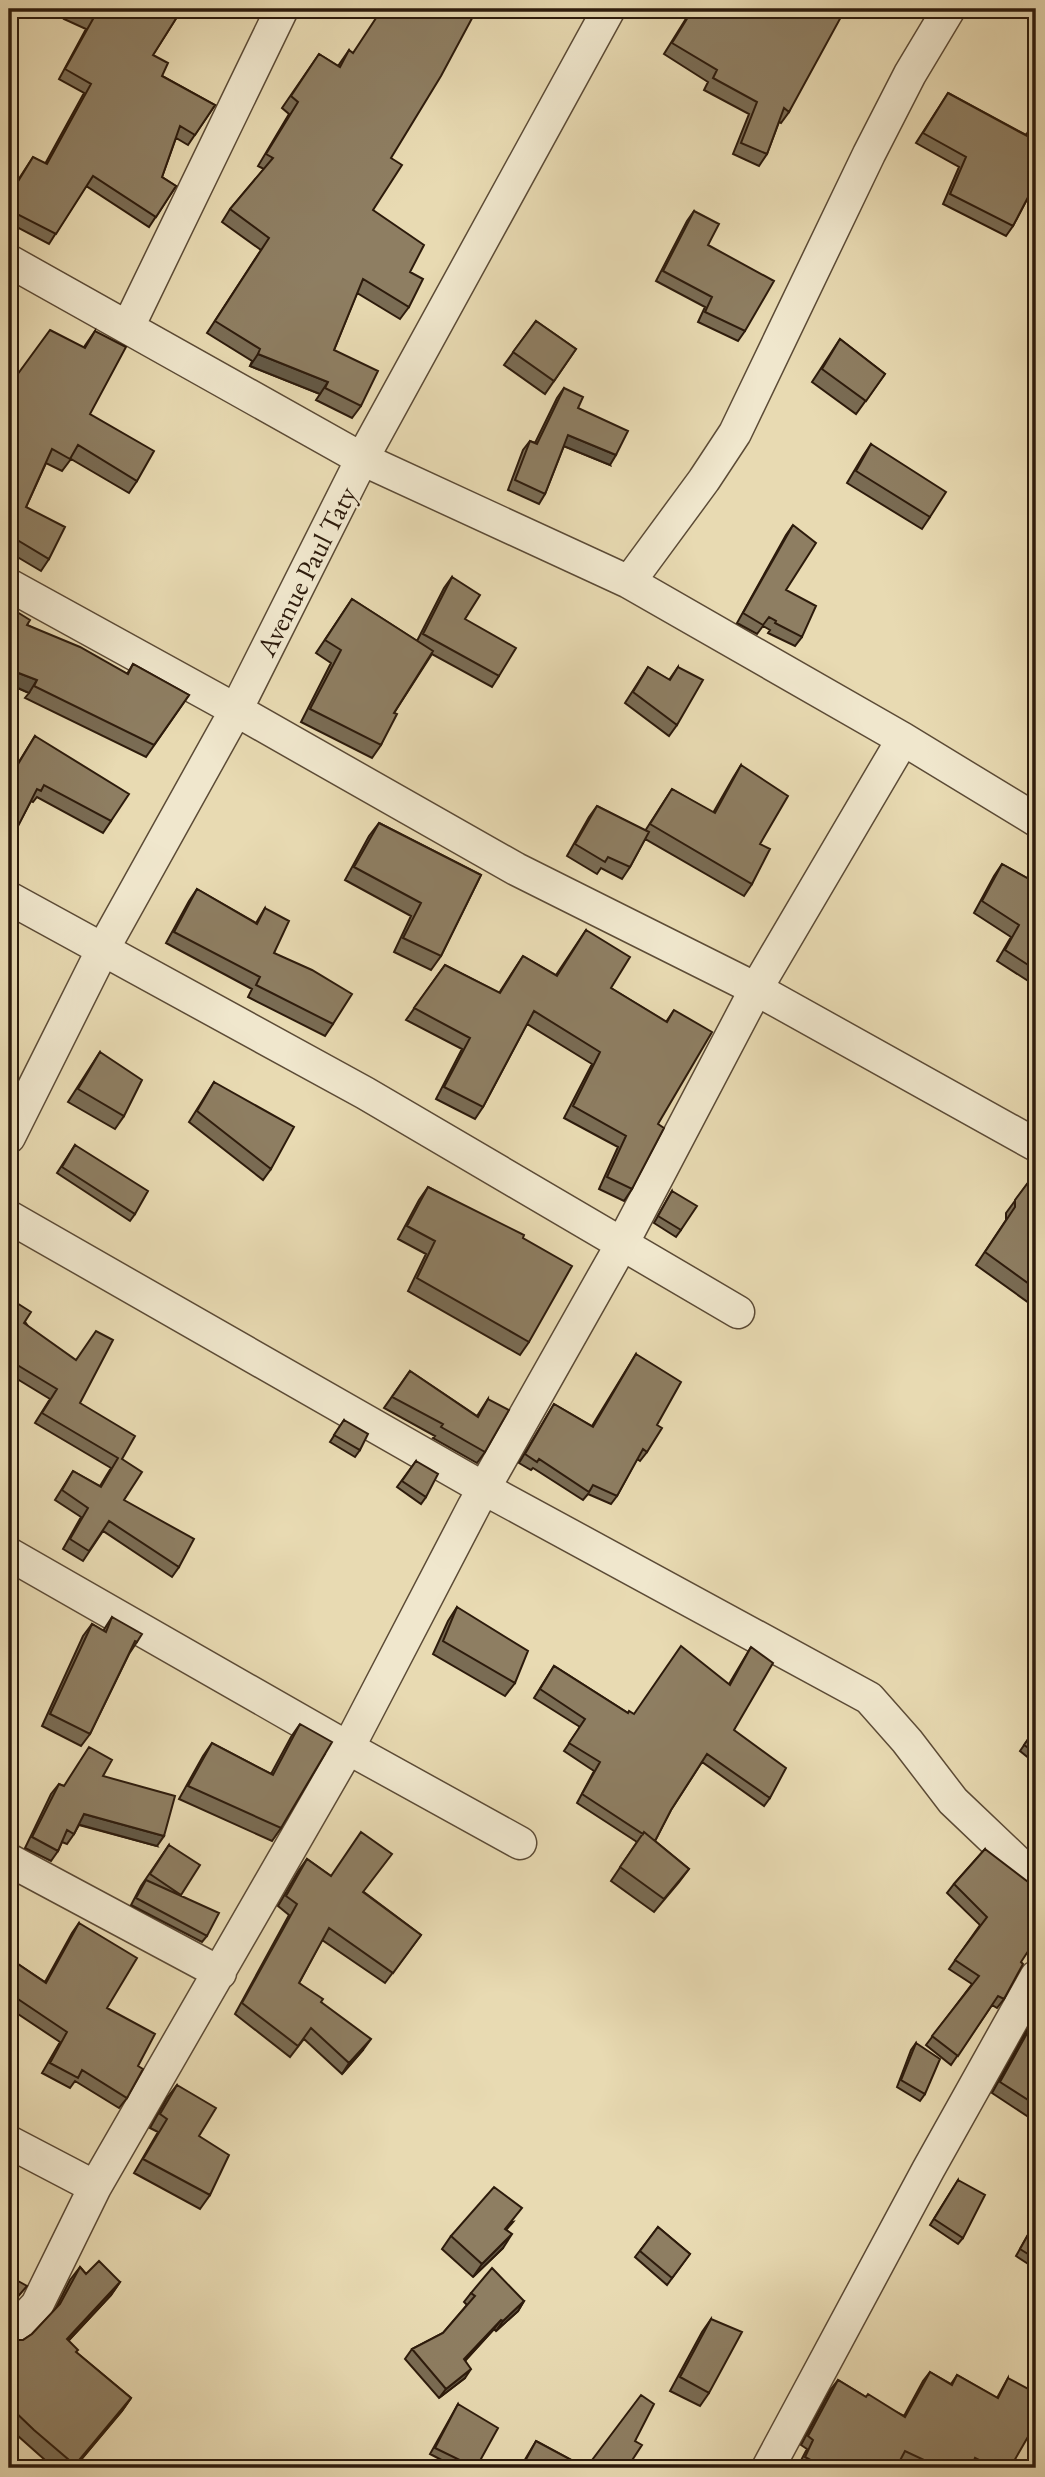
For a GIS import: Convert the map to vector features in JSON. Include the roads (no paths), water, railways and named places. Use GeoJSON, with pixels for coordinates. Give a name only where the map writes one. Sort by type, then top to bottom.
{"type":"FeatureCollection","features":[{"type":"Feature","properties":{"kind":"street"},"geometry":{"type":"LineString","coordinates":[[128,327],[282,9]]}},
{"type":"Feature","properties":{"kind":"street","name":"Avenue Paul Taty"},"geometry":{"type":"LineString","coordinates":[[9,1137],[103,949],[236,710],[362,459],[609,9]]}},
{"type":"Feature","properties":{"kind":"street"},"geometry":{"type":"LineString","coordinates":[[629,582],[705,480],[734,433],[869,154],[910,74],[949,9]]}},
{"type":"Feature","properties":{"kind":"street"},"geometry":{"type":"LineString","coordinates":[[9,261],[362,459],[629,582],[903,739],[1036,820]]}},
{"type":"Feature","properties":{"kind":"street"},"geometry":{"type":"LineString","coordinates":[[9,585],[516,869],[756,989],[1036,1145]]}},
{"type":"Feature","properties":{"kind":"street"},"geometry":{"type":"LineString","coordinates":[[9,2335],[37,2305],[95,2187],[348,1748],[483,1489],[622,1244],[756,989],[903,739]]}},
{"type":"Feature","properties":{"kind":"street"},"geometry":{"type":"LineString","coordinates":[[9,898],[365,1093],[738,1312]]}},
{"type":"Feature","properties":{"kind":"street"},"geometry":{"type":"LineString","coordinates":[[9,1217],[483,1489],[869,1698],[907,1741],[953,1801],[1036,1880]]}},
{"type":"Feature","properties":{"kind":"street"},"geometry":{"type":"LineString","coordinates":[[9,1554],[520,1843]]}},
{"type":"Feature","properties":{"kind":"street"},"geometry":{"type":"LineString","coordinates":[[9,1860],[220,1973]]}},
{"type":"Feature","properties":{"kind":"street"},"geometry":{"type":"LineString","coordinates":[[768,2468],[928,2170],[1036,1977]]}},
{"type":"Feature","properties":{"kind":"street"},"geometry":{"type":"LineString","coordinates":[[9,2142],[95,2187]]}}]}
